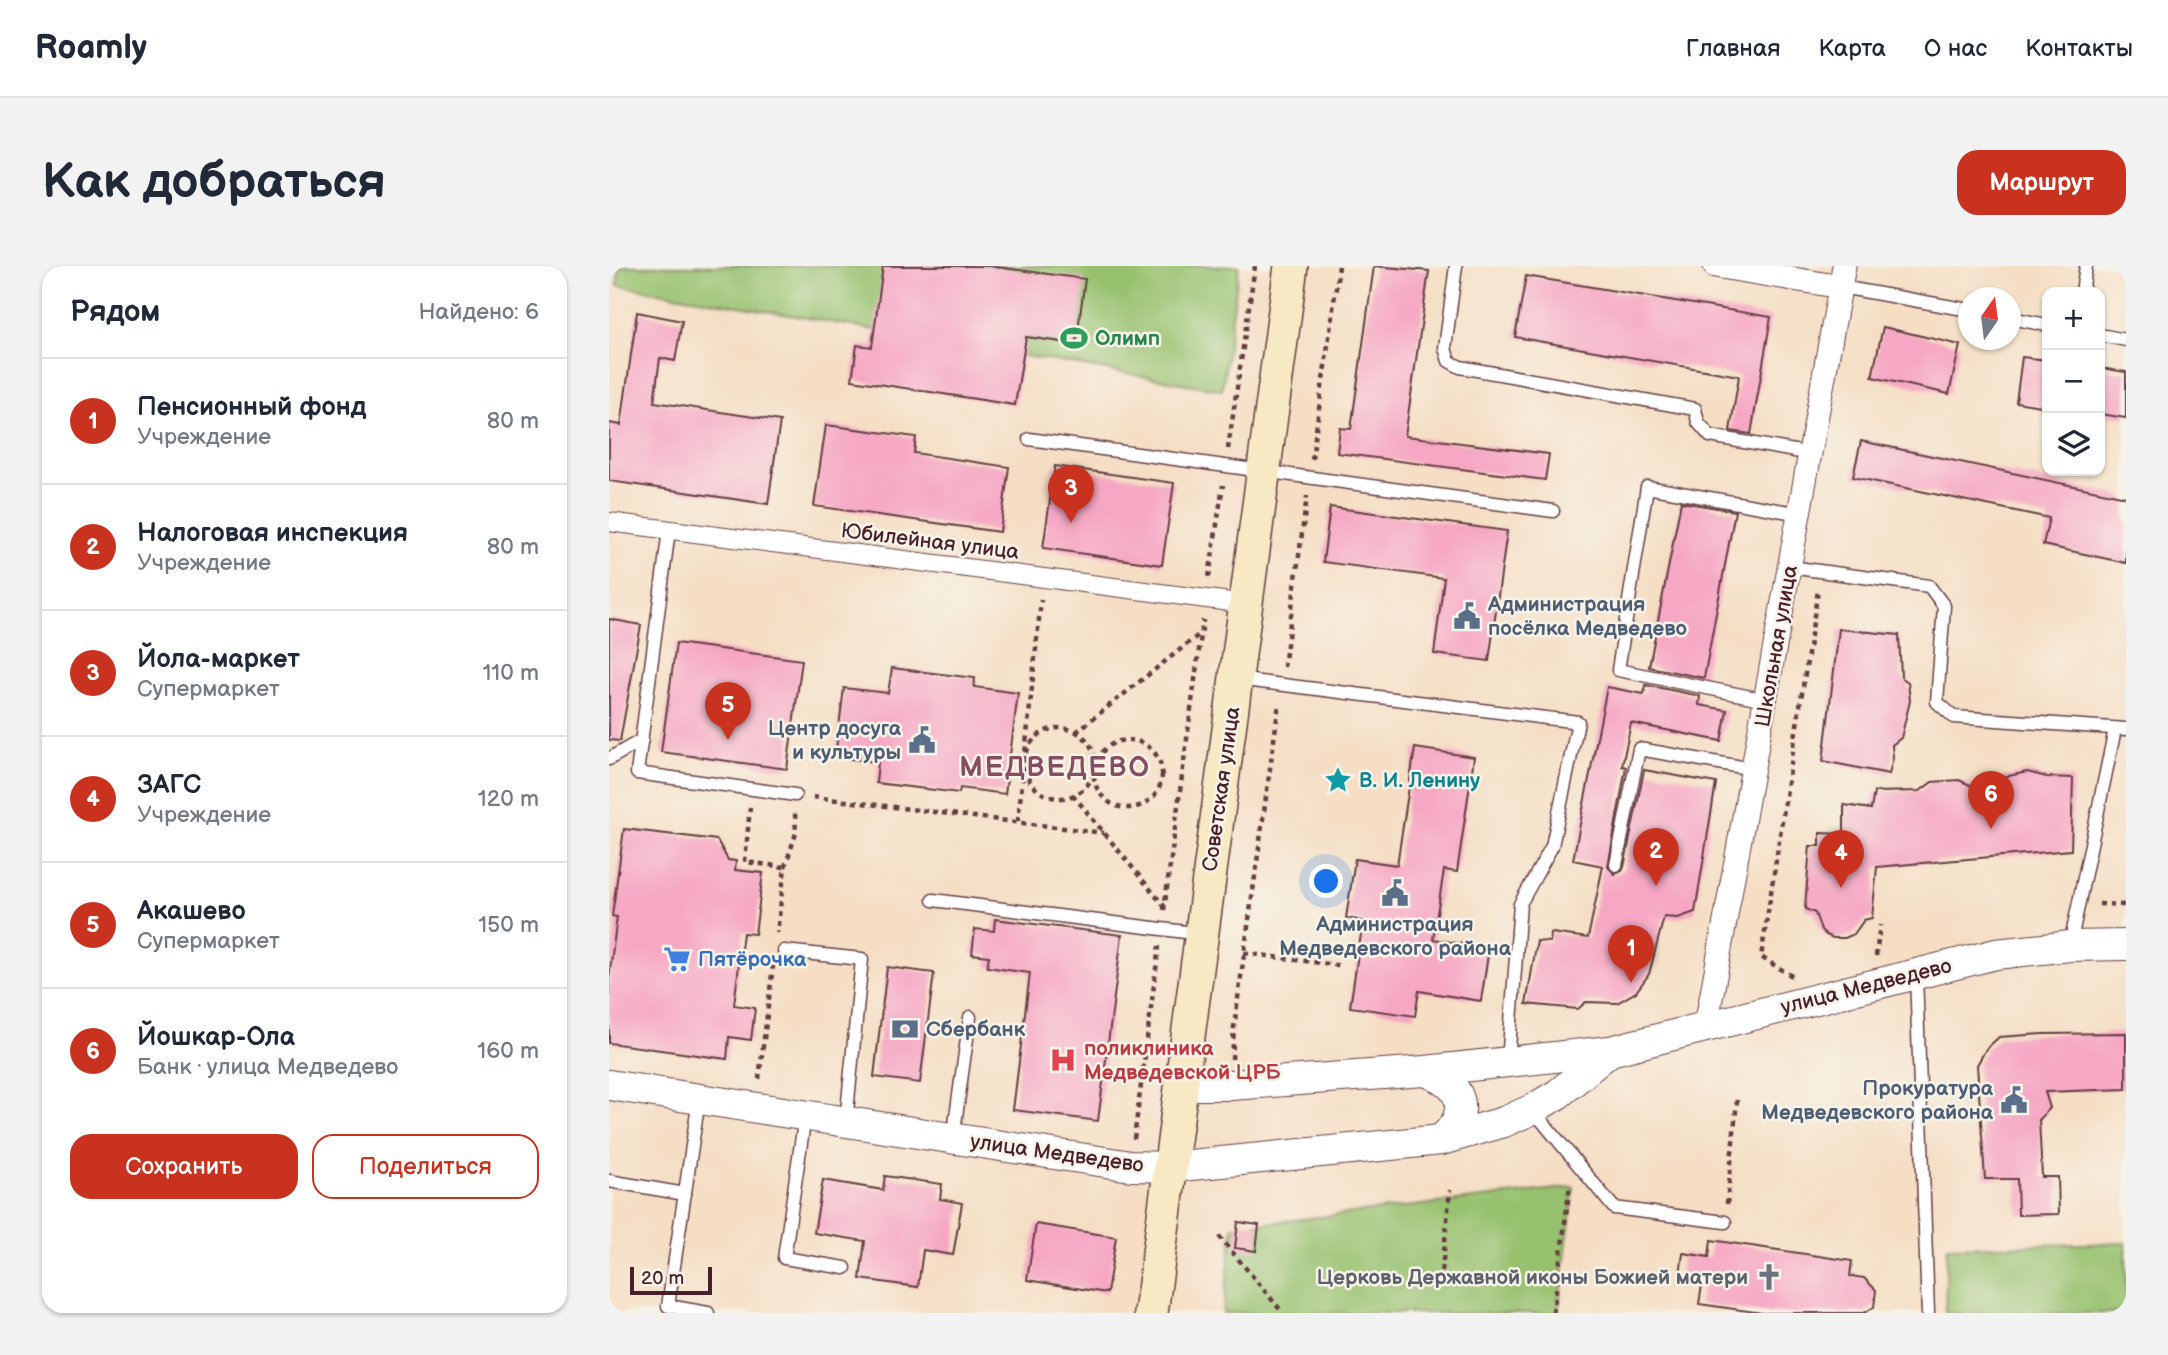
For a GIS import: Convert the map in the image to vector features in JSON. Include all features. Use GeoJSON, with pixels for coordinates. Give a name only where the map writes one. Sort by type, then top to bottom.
{"type":"FeatureCollection","features":[{"type":"Feature","properties":{"kind":"main road","name":"Советская улица"},"geometry":{"type":"LineString","coordinates":[[1151,1313],[1291,266]]}},
{"type":"Feature","properties":{"kind":"street"},"geometry":{"type":"LineString","coordinates":[[1715,266],[1843,277]]}},
{"type":"Feature","properties":{"kind":"street","name":"Школьная улица"},"geometry":{"type":"LineString","coordinates":[[1706,1026],[1843,277]]}},
{"type":"Feature","properties":{"kind":"street","name":"Юбилейная улица"},"geometry":{"type":"LineString","coordinates":[[609,522],[1246,604]]}},
{"type":"Feature","properties":{"kind":"street","name":"улица Медведево"},"geometry":{"type":"LineString","coordinates":[[1181,1086],[1425,1071],[1610,1051],[1996,954],[2070,946],[2126,945]]}},
{"type":"Feature","properties":{"kind":"street","name":"улица Медведево"},"geometry":{"type":"LineString","coordinates":[[609,1085],[1131,1166],[1171,1167],[1441,1140],[1504,1122],[1533,1109],[1558,1094],[1610,1051]]}},
{"type":"Feature","properties":{"kind":"street"},"geometry":{"type":"LineString","coordinates":[[1425,1071],[1451,1085],[1458,1095],[1461,1107],[1453,1129],[1441,1140]]}},
{"type":"Feature","properties":{"kind":"lane"},"geometry":{"type":"LineString","coordinates":[[1456,266],[1445,348],[1449,361],[1461,367],[1695,409],[1698,422],[1710,436],[1811,454]]}},
{"type":"Feature","properties":{"kind":"lane"},"geometry":{"type":"LineString","coordinates":[[2083,287],[2086,266]]}},
{"type":"Feature","properties":{"kind":"lane"},"geometry":{"type":"LineString","coordinates":[[1843,277],[1958,307]]}},
{"type":"Feature","properties":{"kind":"lane"},"geometry":{"type":"LineString","coordinates":[[2021,320],[2042,324]]}},
{"type":"Feature","properties":{"kind":"lane"},"geometry":{"type":"LineString","coordinates":[[2105,336],[2126,340]]}},
{"type":"Feature","properties":{"kind":"lane"},"geometry":{"type":"LineString","coordinates":[[1029,439],[1553,511]]}},
{"type":"Feature","properties":{"kind":"lane"},"geometry":{"type":"LineString","coordinates":[[1766,700],[1618,670],[1647,487],[1800,514]]}},
{"type":"Feature","properties":{"kind":"lane"},"geometry":{"type":"LineString","coordinates":[[669,530],[637,773],[795,795]]}},
{"type":"Feature","properties":{"kind":"lane"},"geometry":{"type":"LineString","coordinates":[[1790,567],[1929,586],[1944,606],[1937,702],[1954,717],[2120,729],[2070,946]]}},
{"type":"Feature","properties":{"kind":"lane"},"geometry":{"type":"LineString","coordinates":[[1236,679],[1578,722],[1552,846],[1520,904],[1507,1062]]}},
{"type":"Feature","properties":{"kind":"lane"},"geometry":{"type":"LineString","coordinates":[[609,759],[642,740]]}},
{"type":"Feature","properties":{"kind":"lane"},"geometry":{"type":"LineString","coordinates":[[1616,865],[1639,749],[1753,769]]}},
{"type":"Feature","properties":{"kind":"lane"},"geometry":{"type":"LineString","coordinates":[[933,901],[1201,934]]}},
{"type":"Feature","properties":{"kind":"lane"},"geometry":{"type":"LineString","coordinates":[[784,951],[862,959],[846,1122]]}},
{"type":"Feature","properties":{"kind":"lane"},"geometry":{"type":"LineString","coordinates":[[1916,974],[1928,1313]]}},
{"type":"Feature","properties":{"kind":"lane"},"geometry":{"type":"LineString","coordinates":[[953,1138],[970,1017]]}},
{"type":"Feature","properties":{"kind":"lane"},"geometry":{"type":"LineString","coordinates":[[699,1099],[668,1306],[708,1313]]}},
{"type":"Feature","properties":{"kind":"lane"},"geometry":{"type":"LineString","coordinates":[[1533,1109],[1613,1208],[1725,1222]]}},
{"type":"Feature","properties":{"kind":"lane"},"geometry":{"type":"LineString","coordinates":[[806,1115],[784,1258],[845,1268]]}},
{"type":"Feature","properties":{"kind":"lane"},"geometry":{"type":"LineString","coordinates":[[609,1181],[685,1194]]}},
{"type":"Feature","properties":{"kind":"path"},"geometry":{"type":"LineString","coordinates":[[1227,453],[1255,266]]}},
{"type":"Feature","properties":{"kind":"path"},"geometry":{"type":"LineString","coordinates":[[1133,1151],[1224,479]]}},
{"type":"Feature","properties":{"kind":"path"},"geometry":{"type":"LineString","coordinates":[[1795,977],[1761,957],[1821,571]]}},
{"type":"Feature","properties":{"kind":"path"},"geometry":{"type":"LineString","coordinates":[[1018,821],[1043,578]]}},
{"type":"Feature","properties":{"kind":"path"},"geometry":{"type":"LineString","coordinates":[[1076,732],[1202,633]]}},
{"type":"Feature","properties":{"kind":"path"},"geometry":{"type":"LineString","coordinates":[[1024,760],[1026,774],[1032,785],[1042,793],[1053,797],[1073,795],[1091,779],[1094,767],[1099,756],[1108,746],[1131,740],[1142,743],[1159,760],[1161,783],[1146,803],[1123,808],[1112,804],[1098,790],[1094,779],[1094,767],[1092,749],[1086,739],[1064,728],[1045,731],[1035,738],[1024,760]]}},
{"type":"Feature","properties":{"kind":"path"},"geometry":{"type":"LineString","coordinates":[[752,789],[745,862],[785,866]]}},
{"type":"Feature","properties":{"kind":"path"},"geometry":{"type":"LineString","coordinates":[[777,934],[785,866],[796,833],[795,795],[1104,833]]}},
{"type":"Feature","properties":{"kind":"path"},"geometry":{"type":"LineString","coordinates":[[1073,795],[1164,907]]}},
{"type":"Feature","properties":{"kind":"path"},"geometry":{"type":"LineString","coordinates":[[2079,903],[2126,905]]}},
{"type":"Feature","properties":{"kind":"path"},"geometry":{"type":"LineString","coordinates":[[1875,959],[1881,925]]}},
{"type":"Feature","properties":{"kind":"path"},"geometry":{"type":"LineString","coordinates":[[1244,953],[1343,966]]}},
{"type":"Feature","properties":{"kind":"path"},"geometry":{"type":"LineString","coordinates":[[759,1083],[774,961]]}},
{"type":"Feature","properties":{"kind":"path"},"geometry":{"type":"LineString","coordinates":[[1725,1222],[1737,1100]]}},
{"type":"Feature","properties":{"kind":"path"},"geometry":{"type":"LineString","coordinates":[[1553,1313],[1571,1176]]}},
{"type":"Feature","properties":{"kind":"path"},"geometry":{"type":"LineString","coordinates":[[1441,1280],[1450,1190]]}},
{"type":"Feature","properties":{"kind":"path"},"geometry":{"type":"LineString","coordinates":[[1219,1236],[1283,1313]]}},
{"type":"Feature","properties":{"kind":"green space","name":"Олимп"},"geometry":{"type":"Polygon","coordinates":[[[620,266],[1239,266],[1222,390],[617,285],[620,266]]]}},
{"type":"Feature","properties":{"kind":"green space"},"geometry":{"type":"Polygon","coordinates":[[[1574,1187],[1558,1313],[1223,1313],[1233,1227],[1574,1187]]]}},
{"type":"Feature","properties":{"kind":"green space"},"geometry":{"type":"Polygon","coordinates":[[[2126,1243],[2126,1313],[1945,1313],[1947,1247],[2126,1243]]]}},
{"type":"Feature","properties":{"kind":"building"},"geometry":{"type":"Polygon","coordinates":[[[883,266],[989,266],[1085,279],[1076,344],[1026,337],[1015,405],[852,380],[857,345],[872,347],[883,266]]]}},
{"type":"Feature","properties":{"kind":"building"},"geometry":{"type":"Polygon","coordinates":[[[1374,266],[1429,271],[1405,436],[1549,454],[1545,480],[1337,453],[1340,428],[1351,429],[1374,266]]]}},
{"type":"Feature","properties":{"kind":"building"},"geometry":{"type":"Polygon","coordinates":[[[1526,276],[1771,317],[1751,434],[1730,431],[1739,376],[1515,337],[1526,276]]]}},
{"type":"Feature","properties":{"kind":"building"},"geometry":{"type":"Polygon","coordinates":[[[637,312],[682,321],[675,361],[660,358],[654,402],[780,421],[768,504],[609,481],[609,423],[621,425],[637,312]]]}},
{"type":"Feature","properties":{"kind":"building"},"geometry":{"type":"Polygon","coordinates":[[[1883,327],[1958,345],[1949,394],[1872,377],[1883,327]]]}},
{"type":"Feature","properties":{"kind":"building"},"geometry":{"type":"Polygon","coordinates":[[[2022,357],[2042,359],[2042,406],[2016,402],[2022,357]]]}},
{"type":"Feature","properties":{"kind":"building"},"geometry":{"type":"Polygon","coordinates":[[[2105,369],[2126,372],[2126,418],[2105,415],[2105,369]]]}},
{"type":"Feature","properties":{"kind":"building"},"geometry":{"type":"Polygon","coordinates":[[[826,425],[916,437],[914,453],[1009,467],[1000,532],[814,506],[826,425]]]}},
{"type":"Feature","properties":{"kind":"building"},"geometry":{"type":"Polygon","coordinates":[[[1861,441],[2126,497],[2126,563],[2043,545],[2049,518],[1853,477],[1861,441]]]}},
{"type":"Feature","properties":{"kind":"building"},"geometry":{"type":"Polygon","coordinates":[[[1055,466],[1174,483],[1162,565],[1043,548],[1055,466]]]}},
{"type":"Feature","properties":{"kind":"building"},"geometry":{"type":"Polygon","coordinates":[[[1681,502],[1735,511],[1704,678],[1649,667],[1681,502]]]}},
{"type":"Feature","properties":{"kind":"building","name":"Администрация посёлка Медведево"},"geometry":{"type":"Polygon","coordinates":[[[1330,507],[1507,531],[1489,661],[1434,654],[1444,578],[1323,562],[1330,507]]]}},
{"type":"Feature","properties":{"kind":"building"},"geometry":{"type":"Polygon","coordinates":[[[609,619],[641,625],[620,741],[609,740],[609,619]]]}},
{"type":"Feature","properties":{"kind":"building"},"geometry":{"type":"Polygon","coordinates":[[[1839,629],[1899,635],[1901,677],[1908,682],[1910,701],[1901,738],[1892,745],[1893,758],[1889,774],[1823,761],[1839,629]]]}},
{"type":"Feature","properties":{"kind":"building"},"geometry":{"type":"Polygon","coordinates":[[[676,643],[802,660],[787,769],[661,752],[676,643]]]}},
{"type":"Feature","properties":{"kind":"building","name":"Центр досуга и культуры"},"geometry":{"type":"Polygon","coordinates":[[[892,668],[975,678],[974,687],[1018,693],[1005,794],[960,788],[959,793],[876,783],[878,762],[835,757],[844,688],[888,693],[892,668]]]}},
{"type":"Feature","properties":{"kind":"building"},"geometry":{"type":"Polygon","coordinates":[[[1646,685],[1700,696],[1699,705],[1727,710],[1721,741],[1631,723],[1622,766],[1626,767],[1608,867],[1615,874],[1624,867],[1644,770],[1716,783],[1695,912],[1678,918],[1664,917],[1649,974],[1636,992],[1617,1003],[1586,1002],[1578,1009],[1526,1004],[1537,941],[1550,942],[1551,933],[1588,938],[1603,866],[1573,860],[1607,687],[1644,694],[1646,685]]]}},
{"type":"Feature","properties":{"kind":"building","name":"Администрация Медведевского района"},"geometry":{"type":"Polygon","coordinates":[[[1415,748],[1474,757],[1457,872],[1444,870],[1433,939],[1489,948],[1481,1001],[1419,991],[1415,1016],[1350,1007],[1363,921],[1346,918],[1355,859],[1397,865],[1415,748]]]}},
{"type":"Feature","properties":{"kind":"building"},"geometry":{"type":"Polygon","coordinates":[[[2027,772],[2047,777],[2073,778],[2071,850],[1877,867],[1872,918],[1864,920],[1854,934],[1845,938],[1826,935],[1821,930],[1815,913],[1805,909],[1810,846],[1820,846],[1820,833],[1844,834],[1844,805],[1871,809],[1874,792],[1920,791],[1932,782],[1959,780],[1979,789],[1993,789],[2004,777],[2027,772]]]}},
{"type":"Feature","properties":{"kind":"building"},"geometry":{"type":"Polygon","coordinates":[[[624,829],[717,840],[728,860],[736,861],[735,870],[763,873],[755,934],[743,933],[734,1005],[755,1008],[751,1040],[729,1037],[727,1059],[609,1043],[609,978],[617,917],[612,916],[624,829]]]}},
{"type":"Feature","properties":{"kind":"building","name":"поликлиника Медведевской ЦРБ"},"geometry":{"type":"Polygon","coordinates":[[[995,919],[1122,935],[1098,1121],[1013,1110],[1030,973],[987,967],[989,956],[972,954],[975,929],[994,931],[995,919]]]}},
{"type":"Feature","properties":{"kind":"building"},"geometry":{"type":"Polygon","coordinates":[[[887,967],[934,973],[920,1083],[874,1077],[887,967]]]}},
{"type":"Feature","properties":{"kind":"building"},"geometry":{"type":"Polygon","coordinates":[[[2126,1033],[2126,1089],[2045,1092],[2050,1108],[2039,1120],[2042,1177],[2058,1177],[2059,1214],[2018,1215],[2017,1179],[1985,1179],[1977,1065],[1986,1049],[1999,1037],[2126,1033]]]}},
{"type":"Feature","properties":{"kind":"building"},"geometry":{"type":"Polygon","coordinates":[[[885,1176],[942,1184],[940,1199],[962,1203],[953,1255],[923,1250],[918,1287],[860,1279],[865,1241],[814,1233],[823,1180],[883,1190],[885,1176]]]}},
{"type":"Feature","properties":{"kind":"building"},"geometry":{"type":"Polygon","coordinates":[[[1238,1222],[1259,1225],[1256,1251],[1235,1248],[1238,1222]]]}},
{"type":"Feature","properties":{"kind":"building"},"geometry":{"type":"Polygon","coordinates":[[[1036,1224],[1116,1237],[1107,1293],[1027,1280],[1036,1224]]]}},
{"type":"Feature","properties":{"kind":"building","name":"Церковь Державной иконы Божией матери"},"geometry":{"type":"Polygon","coordinates":[[[1711,1240],[1852,1261],[1850,1276],[1864,1278],[1876,1290],[1874,1307],[1864,1313],[1762,1313],[1699,1304],[1702,1285],[1679,1282],[1683,1253],[1709,1257],[1711,1240]]]}},
{"type":"Feature","properties":{"kind":"place","name":"Олимп"},"geometry":{"type":"Point","coordinates":[1074,338]}},
{"type":"Feature","properties":{"kind":"place","name":"Йола-маркет"},"geometry":{"type":"Point","coordinates":[1071,523]}},
{"type":"Feature","properties":{"kind":"place","name":"Администрация посёлка Медведево"},"geometry":{"type":"Point","coordinates":[1467,616]}},
{"type":"Feature","properties":{"kind":"place","name":"Акашево"},"geometry":{"type":"Point","coordinates":[728,740]}},
{"type":"Feature","properties":{"kind":"place","name":"Центр досуга и культуры"},"geometry":{"type":"Point","coordinates":[922,740]}},
{"type":"Feature","properties":{"kind":"place","name":"В. И. Ленину"},"geometry":{"type":"Point","coordinates":[1338,780]}},
{"type":"Feature","properties":{"kind":"place","name":"Йошкар-Ола"},"geometry":{"type":"Point","coordinates":[1991,829]}},
{"type":"Feature","properties":{"kind":"place","name":"Налоговая инспекция"},"geometry":{"type":"Point","coordinates":[1656,886]}},
{"type":"Feature","properties":{"kind":"place","name":"ЗАГС"},"geometry":{"type":"Point","coordinates":[1841,888]}},
{"type":"Feature","properties":{"kind":"place","name":"Администрация Медведевского района"},"geometry":{"type":"Point","coordinates":[1395,893]}},
{"type":"Feature","properties":{"kind":"place","name":"Пятёрочка"},"geometry":{"type":"Point","coordinates":[677,959]}},
{"type":"Feature","properties":{"kind":"place","name":"Пенсионный фонд"},"geometry":{"type":"Point","coordinates":[1631,983]}},
{"type":"Feature","properties":{"kind":"place","name":"Сбербанк"},"geometry":{"type":"Point","coordinates":[905,1029]}},
{"type":"Feature","properties":{"kind":"place","name":"поликлиника Медведевской ЦРБ"},"geometry":{"type":"Point","coordinates":[1063,1060]}},
{"type":"Feature","properties":{"kind":"place","name":"Прокуратура Медведевского района"},"geometry":{"type":"Point","coordinates":[2014,1100]}},
{"type":"Feature","properties":{"kind":"place","name":"Церковь Державной иконы Божией матери"},"geometry":{"type":"Point","coordinates":[1769,1277]}},
{"type":"Feature","properties":{"kind":"district","name":"МЕДВЕДЕВО"},"geometry":{"type":"Point","coordinates":[1055,766]}}]}
